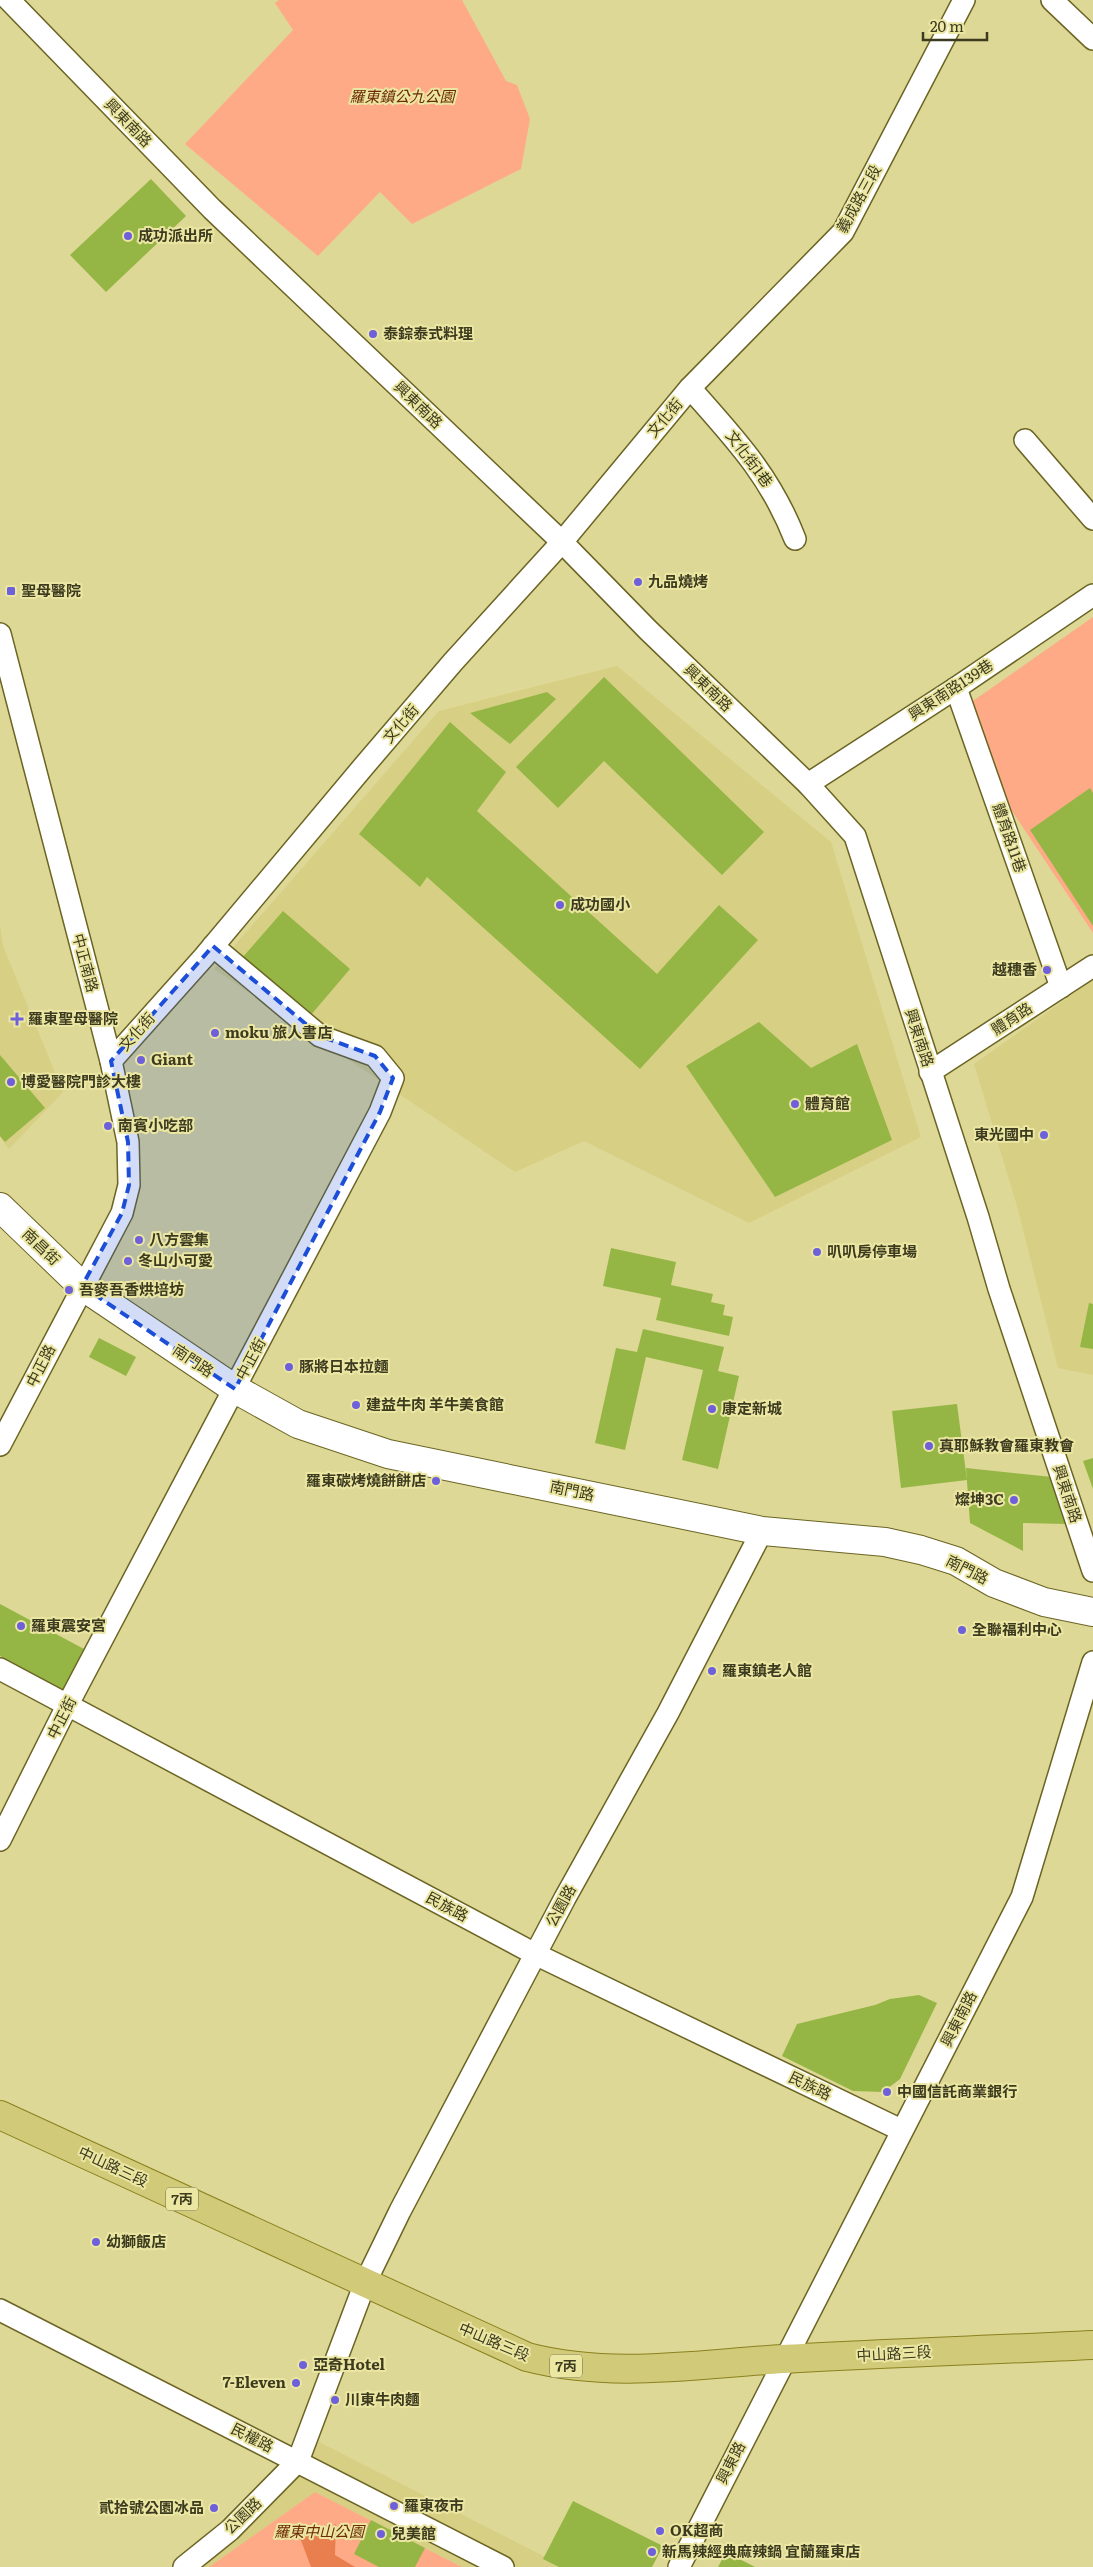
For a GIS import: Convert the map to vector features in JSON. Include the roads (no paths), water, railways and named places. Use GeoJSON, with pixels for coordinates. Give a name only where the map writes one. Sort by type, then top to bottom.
{"type":"FeatureCollection","features":[{"type":"Feature","properties":{"kind":"main road","name":"中山路三段"},"geometry":{"type":"LineString","coordinates":[[0,2115],[527,2357],[556,2365],[588,2369],[629,2370],[784,2359],[1093,2345]]}},
{"type":"Feature","properties":{"kind":"street","name":"興東南路"},"geometry":{"type":"LineString","coordinates":[[9,0],[212,209],[562,542],[648,630],[808,784],[855,836],[1093,1571]]}},
{"type":"Feature","properties":{"kind":"street","name":"義成路三段"},"geometry":{"type":"LineString","coordinates":[[690,388],[815,258],[844,232],[964,0]]}},
{"type":"Feature","properties":{"kind":"street"},"geometry":{"type":"LineString","coordinates":[[1052,0],[1093,39]]}},
{"type":"Feature","properties":{"kind":"street","name":"文化街"},"geometry":{"type":"LineString","coordinates":[[111,1061],[213,946],[453,662],[562,542],[690,388]]}},
{"type":"Feature","properties":{"kind":"street","name":"文化街1巷"},"geometry":{"type":"LineString","coordinates":[[690,388],[751,456],[782,505],[795,539]]}},
{"type":"Feature","properties":{"kind":"street"},"geometry":{"type":"LineString","coordinates":[[1025,440],[1093,519]]}},
{"type":"Feature","properties":{"kind":"street","name":"興東南路139巷"},"geometry":{"type":"LineString","coordinates":[[808,784],[956,688],[1093,595]]}},
{"type":"Feature","properties":{"kind":"street","name":"中正南路"},"geometry":{"type":"LineString","coordinates":[[0,634],[111,1061],[128,1142],[129,1185],[122,1213],[82,1286]]}},
{"type":"Feature","properties":{"kind":"street","name":"體育路11巷"},"geometry":{"type":"LineString","coordinates":[[956,688],[1061,987]]}},
{"type":"Feature","properties":{"kind":"street","name":"中正街"},"geometry":{"type":"LineString","coordinates":[[0,1840],[68,1704],[380,1112],[393,1078],[375,1056],[320,1036],[213,946]]}},
{"type":"Feature","properties":{"kind":"street","name":"體育路"},"geometry":{"type":"LineString","coordinates":[[930,1072],[1093,966]]}},
{"type":"Feature","properties":{"kind":"street","name":"南昌街"},"geometry":{"type":"LineString","coordinates":[[0,1208],[82,1286]]}},
{"type":"Feature","properties":{"kind":"street","name":"南門路"},"geometry":{"type":"LineString","coordinates":[[82,1286],[235,1389],[298,1424],[388,1454],[762,1531],[885,1542],[921,1550],[956,1561],[994,1584],[1044,1602],[1093,1612]]}},
{"type":"Feature","properties":{"kind":"street","name":"中正路"},"geometry":{"type":"LineString","coordinates":[[0,1445],[82,1286]]}},
{"type":"Feature","properties":{"kind":"street","name":"公園路"},"geometry":{"type":"LineString","coordinates":[[184,2567],[230,2530],[298,2462],[365,2284],[536,1954],[623,1798],[762,1531]]}},
{"type":"Feature","properties":{"kind":"street","name":"興東南路"},"geometry":{"type":"LineString","coordinates":[[784,2359],[1022,1897],[1093,1662]]}},
{"type":"Feature","properties":{"kind":"street","name":"民族路"},"geometry":{"type":"LineString","coordinates":[[0,1669],[536,1954],[901,2130]]}},
{"type":"Feature","properties":{"kind":"street","name":"民權路"},"geometry":{"type":"LineString","coordinates":[[0,2310],[503,2567]]}},
{"type":"Feature","properties":{"kind":"street","name":"興東路"},"geometry":{"type":"LineString","coordinates":[[678,2567],[784,2359]]}},
{"type":"Feature","properties":{"kind":"place","name":"成功派出所"},"geometry":{"type":"Point","coordinates":[128,236]}},
{"type":"Feature","properties":{"kind":"place","name":"泰錝泰式料理"},"geometry":{"type":"Point","coordinates":[373,334]}},
{"type":"Feature","properties":{"kind":"place","name":"九品燒烤"},"geometry":{"type":"Point","coordinates":[638,582]}},
{"type":"Feature","properties":{"kind":"place","name":"聖母醫院"},"geometry":{"type":"Point","coordinates":[11,591]}},
{"type":"Feature","properties":{"kind":"place","name":"成功國小"},"geometry":{"type":"Point","coordinates":[560,905]}},
{"type":"Feature","properties":{"kind":"place","name":"越穗香"},"geometry":{"type":"Point","coordinates":[1047,970]}},
{"type":"Feature","properties":{"kind":"place","name":"羅東聖母醫院"},"geometry":{"type":"Point","coordinates":[17,1019]}},
{"type":"Feature","properties":{"kind":"place","name":"moku 旅人書店"},"geometry":{"type":"Point","coordinates":[215,1033]}},
{"type":"Feature","properties":{"kind":"place","name":"Giant"},"geometry":{"type":"Point","coordinates":[141,1060]}},
{"type":"Feature","properties":{"kind":"place","name":"博愛醫院門診大樓"},"geometry":{"type":"Point","coordinates":[11,1082]}},
{"type":"Feature","properties":{"kind":"place","name":"體育館"},"geometry":{"type":"Point","coordinates":[795,1104]}},
{"type":"Feature","properties":{"kind":"place","name":"南賓小吃部"},"geometry":{"type":"Point","coordinates":[108,1126]}},
{"type":"Feature","properties":{"kind":"place","name":"東光國中"},"geometry":{"type":"Point","coordinates":[1044,1135]}},
{"type":"Feature","properties":{"kind":"place","name":"八方雲集"},"geometry":{"type":"Point","coordinates":[139,1240]}},
{"type":"Feature","properties":{"kind":"place","name":"叭叭房停車場"},"geometry":{"type":"Point","coordinates":[817,1252]}},
{"type":"Feature","properties":{"kind":"place","name":"冬山小可愛"},"geometry":{"type":"Point","coordinates":[128,1261]}},
{"type":"Feature","properties":{"kind":"place","name":"吾麥吾香烘培坊"},"geometry":{"type":"Point","coordinates":[69,1290]}},
{"type":"Feature","properties":{"kind":"place","name":"豚將日本拉麵"},"geometry":{"type":"Point","coordinates":[289,1367]}},
{"type":"Feature","properties":{"kind":"place","name":"建益牛肉 羊牛美食館"},"geometry":{"type":"Point","coordinates":[356,1405]}},
{"type":"Feature","properties":{"kind":"place","name":"康定新城"},"geometry":{"type":"Point","coordinates":[712,1409]}},
{"type":"Feature","properties":{"kind":"place","name":"真耶穌教會羅東教會"},"geometry":{"type":"Point","coordinates":[929,1446]}},
{"type":"Feature","properties":{"kind":"place","name":"羅東碳烤燒餅餅店"},"geometry":{"type":"Point","coordinates":[436,1481]}},
{"type":"Feature","properties":{"kind":"place","name":"燦坤3C"},"geometry":{"type":"Point","coordinates":[1014,1500]}},
{"type":"Feature","properties":{"kind":"place","name":"羅東震安宮"},"geometry":{"type":"Point","coordinates":[21,1626]}},
{"type":"Feature","properties":{"kind":"place","name":"全聯福利中心"},"geometry":{"type":"Point","coordinates":[962,1630]}},
{"type":"Feature","properties":{"kind":"place","name":"羅東鎮老人館"},"geometry":{"type":"Point","coordinates":[712,1671]}},
{"type":"Feature","properties":{"kind":"place","name":"中國信託商業銀行"},"geometry":{"type":"Point","coordinates":[887,2092]}},
{"type":"Feature","properties":{"kind":"place","name":"幼獅飯店"},"geometry":{"type":"Point","coordinates":[96,2242]}},
{"type":"Feature","properties":{"kind":"place","name":"亞奇Hotel"},"geometry":{"type":"Point","coordinates":[303,2365]}},
{"type":"Feature","properties":{"kind":"place","name":"7-Eleven"},"geometry":{"type":"Point","coordinates":[296,2383]}},
{"type":"Feature","properties":{"kind":"place","name":"川東牛肉麵"},"geometry":{"type":"Point","coordinates":[335,2400]}},
{"type":"Feature","properties":{"kind":"place","name":"羅東夜市"},"geometry":{"type":"Point","coordinates":[394,2506]}},
{"type":"Feature","properties":{"kind":"place","name":"貳拾號公園冰品"},"geometry":{"type":"Point","coordinates":[214,2508]}},
{"type":"Feature","properties":{"kind":"place","name":"OK超商"},"geometry":{"type":"Point","coordinates":[660,2531]}},
{"type":"Feature","properties":{"kind":"place","name":"兒美館"},"geometry":{"type":"Point","coordinates":[381,2534]}},
{"type":"Feature","properties":{"kind":"place","name":"新馬辣經典麻辣鍋 宜蘭羅東店"},"geometry":{"type":"Point","coordinates":[652,2552]}},
{"type":"Feature","properties":{"kind":"park label","name":"羅東鎮公九公園"},"geometry":{"type":"Point","coordinates":[402,97]}},
{"type":"Feature","properties":{"kind":"park label","name":"羅東中山公園"},"geometry":{"type":"Point","coordinates":[319,2532]}}]}
